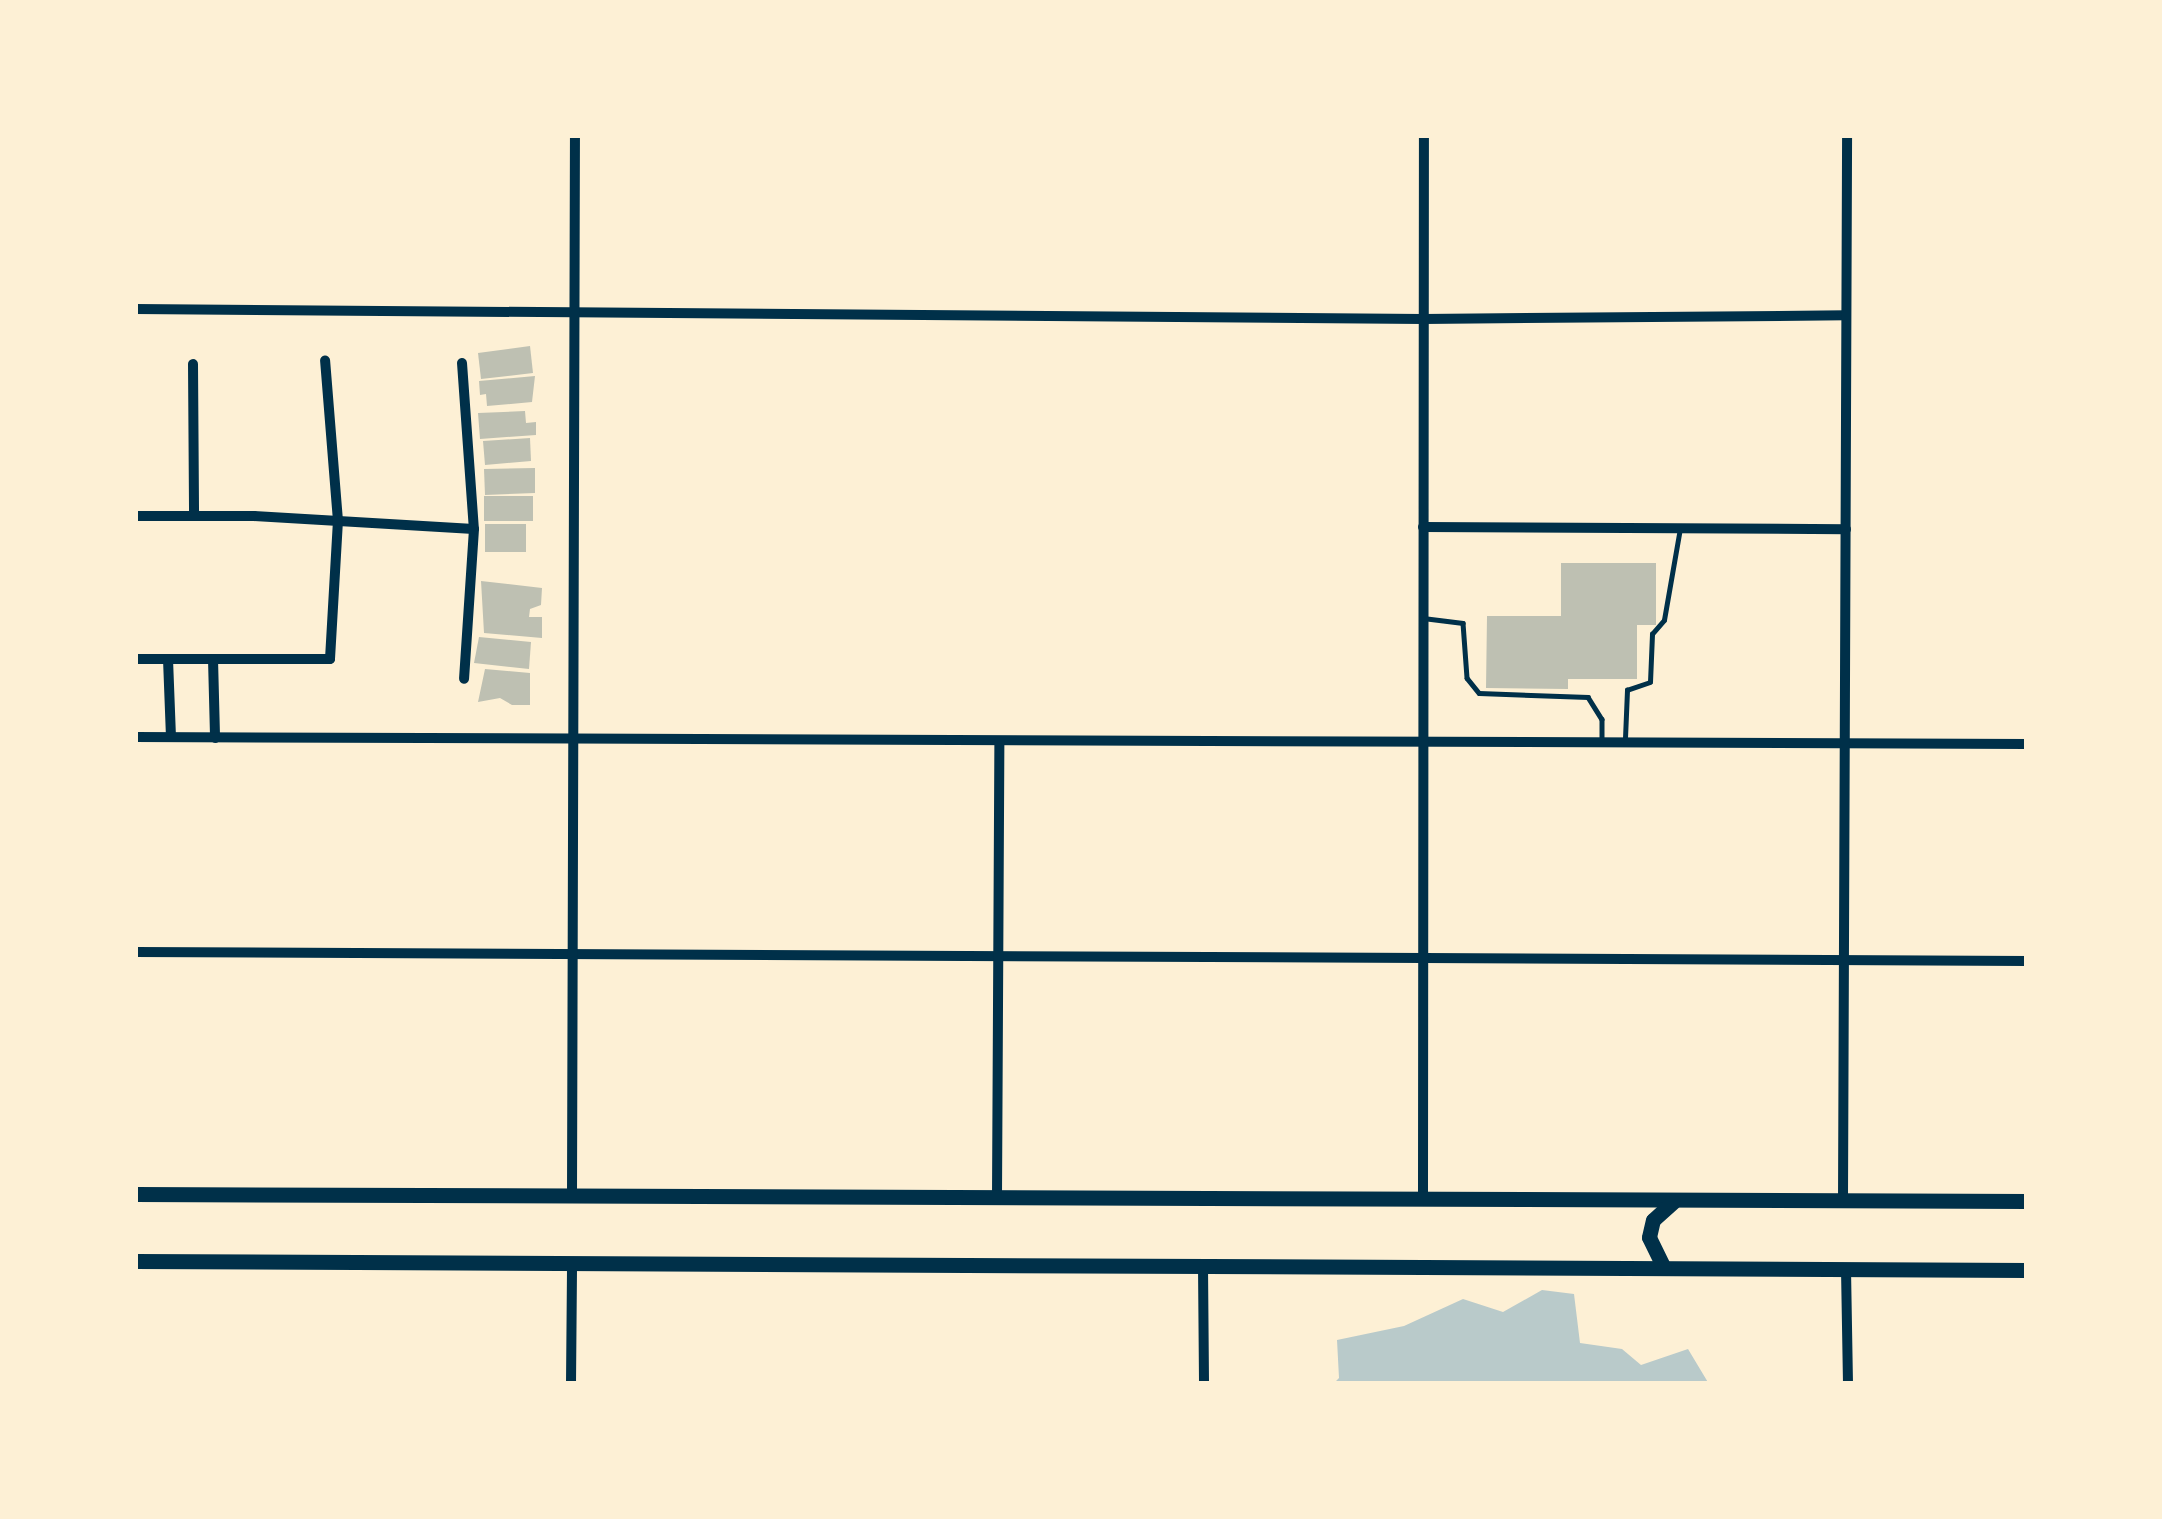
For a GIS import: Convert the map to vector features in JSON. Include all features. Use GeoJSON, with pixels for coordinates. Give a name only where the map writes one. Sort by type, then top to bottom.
{"type":"FeatureCollection","features":[{"type":"Feature","properties":{"kind":"main road"},"geometry":{"type":"LineString","coordinates":[[135,1194],[2027,1201]]}},
{"type":"Feature","properties":{"kind":"main road"},"geometry":{"type":"LineString","coordinates":[[1664,1268],[1652,1252],[1653,1220],[1664,1204],[1682,1200]]}},
{"type":"Feature","properties":{"kind":"main road"},"geometry":{"type":"LineString","coordinates":[[135,1261],[2027,1270]]}},
{"type":"Feature","properties":{"kind":"street"},"geometry":{"type":"LineString","coordinates":[[572,1196],[575,135]]}},
{"type":"Feature","properties":{"kind":"street"},"geometry":{"type":"LineString","coordinates":[[1423,1199],[1424,135]]}},
{"type":"Feature","properties":{"kind":"street"},"geometry":{"type":"LineString","coordinates":[[1843,1200],[1847,135]]}},
{"type":"Feature","properties":{"kind":"street"},"geometry":{"type":"LineString","coordinates":[[135,309],[1423,319],[1846,315]]}},
{"type":"Feature","properties":{"kind":"street"},"geometry":{"type":"LineString","coordinates":[[135,658],[330,659],[338,521],[325,361]]}},
{"type":"Feature","properties":{"kind":"street"},"geometry":{"type":"LineString","coordinates":[[462,363],[474,529],[464,679]]}},
{"type":"Feature","properties":{"kind":"street"},"geometry":{"type":"LineString","coordinates":[[193,364],[194,514]]}},
{"type":"Feature","properties":{"kind":"street"},"geometry":{"type":"LineString","coordinates":[[135,516],[194,514],[474,529]]}},
{"type":"Feature","properties":{"kind":"street"},"geometry":{"type":"LineString","coordinates":[[1424,527],[1846,529]]}},
{"type":"Feature","properties":{"kind":"street"},"geometry":{"type":"LineString","coordinates":[[168,658],[171,737]]}},
{"type":"Feature","properties":{"kind":"street"},"geometry":{"type":"LineString","coordinates":[[213,658],[215,738]]}},
{"type":"Feature","properties":{"kind":"street"},"geometry":{"type":"LineString","coordinates":[[135,737],[2027,744]]}},
{"type":"Feature","properties":{"kind":"street"},"geometry":{"type":"LineString","coordinates":[[997,1197],[999,740]]}},
{"type":"Feature","properties":{"kind":"street"},"geometry":{"type":"LineString","coordinates":[[135,952],[2027,961]]}},
{"type":"Feature","properties":{"kind":"street"},"geometry":{"type":"LineString","coordinates":[[572,1263],[572,1384]]}},
{"type":"Feature","properties":{"kind":"street"},"geometry":{"type":"LineString","coordinates":[[1202,1266],[1204,1384]]}},
{"type":"Feature","properties":{"kind":"street"},"geometry":{"type":"LineString","coordinates":[[1846,1269],[1848,1384]]}},
{"type":"Feature","properties":{"kind":"lane"},"geometry":{"type":"LineString","coordinates":[[1625,742],[1627,690],[1650,682],[1652,634],[1664,620],[1681,529]]}},
{"type":"Feature","properties":{"kind":"lane"},"geometry":{"type":"LineString","coordinates":[[1423,618],[1462,623],[1467,678],[1479,692],[1588,697],[1602,719],[1601,742]]}},
{"type":"Feature","properties":{"kind":"shaded area"},"geometry":{"type":"Polygon","coordinates":[[[1542,1290],[1574,1294],[1580,1343],[1622,1349],[1641,1365],[1688,1349],[1709,1384],[1333,1384],[1339,1378],[1337,1340],[1404,1326],[1463,1299],[1503,1312],[1542,1290]]]}},
{"type":"Feature","properties":{"kind":"building"},"geometry":{"type":"Polygon","coordinates":[[[530,346],[533,373],[481,379],[478,353],[530,346]]]}},
{"type":"Feature","properties":{"kind":"building"},"geometry":{"type":"Polygon","coordinates":[[[535,376],[532,402],[487,406],[486,394],[480,395],[479,381],[535,376]]]}},
{"type":"Feature","properties":{"kind":"building"},"geometry":{"type":"Polygon","coordinates":[[[525,411],[526,423],[536,422],[536,435],[480,439],[478,413],[525,411]]]}},
{"type":"Feature","properties":{"kind":"building"},"geometry":{"type":"Polygon","coordinates":[[[530,438],[531,461],[485,465],[483,441],[530,438]]]}},
{"type":"Feature","properties":{"kind":"building"},"geometry":{"type":"Polygon","coordinates":[[[535,468],[535,493],[485,495],[484,469],[535,468]]]}},
{"type":"Feature","properties":{"kind":"building"},"geometry":{"type":"Polygon","coordinates":[[[484,496],[533,496],[533,521],[484,521],[484,496]]]}},
{"type":"Feature","properties":{"kind":"building"},"geometry":{"type":"Polygon","coordinates":[[[485,524],[526,524],[526,552],[485,552],[485,524]]]}},
{"type":"Feature","properties":{"kind":"building"},"geometry":{"type":"Polygon","coordinates":[[[1561,563],[1656,563],[1656,625],[1637,625],[1637,679],[1568,679],[1568,689],[1486,688],[1487,616],[1561,616],[1561,563]]]}},
{"type":"Feature","properties":{"kind":"building"},"geometry":{"type":"Polygon","coordinates":[[[481,581],[542,588],[541,605],[530,609],[529,617],[542,617],[542,638],[484,633],[481,581]]]}},
{"type":"Feature","properties":{"kind":"building"},"geometry":{"type":"Polygon","coordinates":[[[479,637],[531,642],[529,669],[474,663],[479,637]]]}},
{"type":"Feature","properties":{"kind":"building"},"geometry":{"type":"Polygon","coordinates":[[[485,669],[530,673],[530,705],[512,705],[500,698],[478,702],[485,669]]]}}]}
